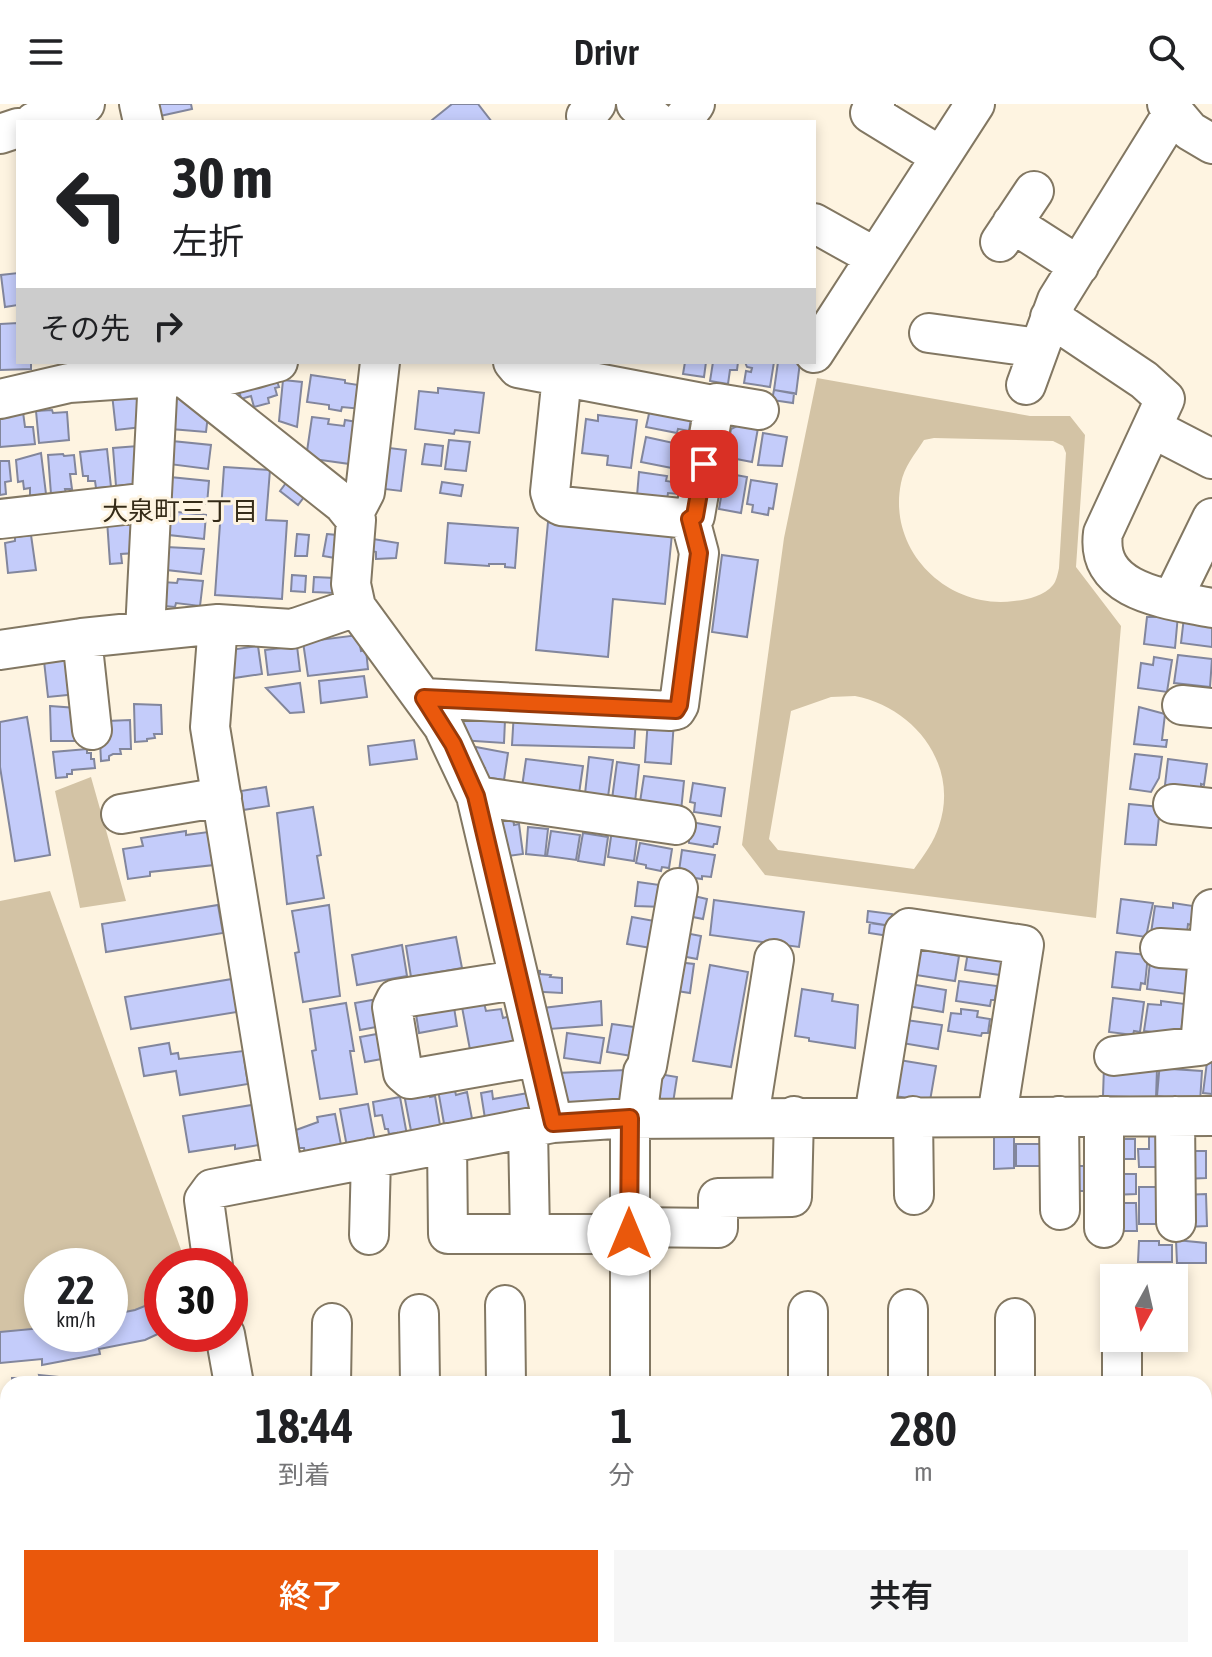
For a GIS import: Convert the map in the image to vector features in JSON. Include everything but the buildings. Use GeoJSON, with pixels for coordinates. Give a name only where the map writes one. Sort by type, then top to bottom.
{"type":"FeatureCollection","features":[{"type":"Feature","properties":{"kind":"street"},"geometry":{"type":"LineString","coordinates":[[40,120],[85,104]]}},
{"type":"Feature","properties":{"kind":"street"},"geometry":{"type":"LineString","coordinates":[[636,104],[655,120]]}},
{"type":"Feature","properties":{"kind":"street"},"geometry":{"type":"LineString","coordinates":[[683,120],[695,104]]}},
{"type":"Feature","properties":{"kind":"street"},"geometry":{"type":"LineString","coordinates":[[875,104],[870,113],[940,156]]}},
{"type":"Feature","properties":{"kind":"street"},"geometry":{"type":"LineString","coordinates":[[816,350],[975,104]]}},
{"type":"Feature","properties":{"kind":"street"},"geometry":{"type":"LineString","coordinates":[[1026,385],[1057,300],[1171,107],[1190,131],[1212,144]]}},
{"type":"Feature","properties":{"kind":"street"},"geometry":{"type":"LineString","coordinates":[[1034,191],[1006,233],[1079,266]]}},
{"type":"Feature","properties":{"kind":"street"},"geometry":{"type":"LineString","coordinates":[[816,224],[875,257]]}},
{"type":"Feature","properties":{"kind":"street"},"geometry":{"type":"LineString","coordinates":[[929,333],[1044,333],[1144,380],[1165,399],[1103,533],[1101,549],[1106,564],[1116,578],[1143,592],[1212,608]]}},
{"type":"Feature","properties":{"kind":"street"},"geometry":{"type":"LineString","coordinates":[[0,399],[69,383],[177,373],[220,377],[270,364]]}},
{"type":"Feature","properties":{"kind":"street"},"geometry":{"type":"LineString","coordinates":[[353,515],[365,492],[380,364]]}},
{"type":"Feature","properties":{"kind":"street"},"geometry":{"type":"LineString","coordinates":[[515,364],[518,368],[562,376],[707,404],[713,412],[695,516],[690,519],[561,506],[553,501],[550,492],[562,376]]}},
{"type":"Feature","properties":{"kind":"street"},"geometry":{"type":"LineString","coordinates":[[145,631],[151,502],[177,373]]}},
{"type":"Feature","properties":{"kind":"street"},"geometry":{"type":"LineString","coordinates":[[177,373],[353,515],[356,520],[351,584],[356,607],[424,698],[449,738],[476,796],[536,1057],[541,1126],[530,1234]]}},
{"type":"Feature","properties":{"kind":"street"},"geometry":{"type":"LineString","coordinates":[[711,408],[717,403],[759,410]]}},
{"type":"Feature","properties":{"kind":"street"},"geometry":{"type":"LineString","coordinates":[[1152,428],[1212,459]]}},
{"type":"Feature","properties":{"kind":"street"},"geometry":{"type":"LineString","coordinates":[[0,519],[151,502]]}},
{"type":"Feature","properties":{"kind":"street"},"geometry":{"type":"LineString","coordinates":[[1172,600],[1212,518]]}},
{"type":"Feature","properties":{"kind":"street"},"geometry":{"type":"LineString","coordinates":[[424,698],[676,710],[699,553],[690,519]]}},
{"type":"Feature","properties":{"kind":"street"},"geometry":{"type":"LineString","coordinates":[[0,650],[218,624],[292,629],[356,607]]}},
{"type":"Feature","properties":{"kind":"street"},"geometry":{"type":"LineString","coordinates":[[218,624],[210,727],[283,1174]]}},
{"type":"Feature","properties":{"kind":"street"},"geometry":{"type":"LineString","coordinates":[[82,638],[92,730]]}},
{"type":"Feature","properties":{"kind":"street"},"geometry":{"type":"LineString","coordinates":[[476,796],[676,825]]}},
{"type":"Feature","properties":{"kind":"street"},"geometry":{"type":"LineString","coordinates":[[121,814],[222,797]]}},
{"type":"Feature","properties":{"kind":"street"},"geometry":{"type":"LineString","coordinates":[[1173,804],[1212,808]]}},
{"type":"Feature","properties":{"kind":"street"},"geometry":{"type":"LineString","coordinates":[[630,1376],[634,1118],[643,1072],[647,1066],[678,888]]}},
{"type":"Feature","properties":{"kind":"street"},"geometry":{"type":"LineString","coordinates":[[1114,1056],[1206,1046],[1212,909]]}},
{"type":"Feature","properties":{"kind":"street"},"geometry":{"type":"LineString","coordinates":[[874,1116],[904,932],[909,928],[1024,945],[997,1116]]}},
{"type":"Feature","properties":{"kind":"street"},"geometry":{"type":"LineString","coordinates":[[1160,948],[1208,951]]}},
{"type":"Feature","properties":{"kind":"street"},"geometry":{"type":"LineString","coordinates":[[749,1117],[774,959]]}},
{"type":"Feature","properties":{"kind":"street"},"geometry":{"type":"LineString","coordinates":[[517,980],[396,999],[392,1007],[403,1073],[410,1079],[536,1057]]}},
{"type":"Feature","properties":{"kind":"street"},"geometry":{"type":"LineString","coordinates":[[447,1143],[448,1234],[718,1228],[718,1198],[792,1197],[794,1116]]}},
{"type":"Feature","properties":{"kind":"street"},"geometry":{"type":"LineString","coordinates":[[913,1116],[914,1195]]}},
{"type":"Feature","properties":{"kind":"street"},"geometry":{"type":"LineString","coordinates":[[1059,1116],[1060,1210]]}},
{"type":"Feature","properties":{"kind":"street"},"geometry":{"type":"LineString","coordinates":[[1104,1116],[1104,1228]]}},
{"type":"Feature","properties":{"kind":"street"},"geometry":{"type":"LineString","coordinates":[[1175,1116],[1176,1222]]}},
{"type":"Feature","properties":{"kind":"street"},"geometry":{"type":"LineString","coordinates":[[211,1248],[204,1200],[212,1189],[541,1126],[634,1118],[1212,1116]]}},
{"type":"Feature","properties":{"kind":"street"},"geometry":{"type":"LineString","coordinates":[[369,1235],[371,1158]]}},
{"type":"Feature","properties":{"kind":"street"},"geometry":{"type":"LineString","coordinates":[[505,1305],[506,1376]]}},
{"type":"Feature","properties":{"kind":"street"},"geometry":{"type":"LineString","coordinates":[[908,1309],[908,1376]]}},
{"type":"Feature","properties":{"kind":"street"},"geometry":{"type":"LineString","coordinates":[[808,1311],[808,1376]]}},
{"type":"Feature","properties":{"kind":"street"},"geometry":{"type":"LineString","coordinates":[[419,1314],[420,1376]]}},
{"type":"Feature","properties":{"kind":"street"},"geometry":{"type":"LineString","coordinates":[[1015,1318],[1015,1376]]}},
{"type":"Feature","properties":{"kind":"street"},"geometry":{"type":"LineString","coordinates":[[331,1376],[332,1323]]}},
{"type":"Feature","properties":{"kind":"street"},"geometry":{"type":"LineString","coordinates":[[228,1352],[233,1376]]}},
{"type":"Feature","properties":{"kind":"street"},"geometry":{"type":"LineString","coordinates":[[1122,1352],[1122,1376]]}},
{"type":"Feature","properties":{"kind":"shaded area"},"geometry":{"type":"Polygon","coordinates":[[[817,378],[1030,416],[1070,416],[1085,435],[1076,567],[1121,626],[1096,918],[765,875],[742,845],[784,538],[817,378]],[[924,440],[902,477],[899,508],[903,531],[913,553],[946,586],[967,596],[990,601],[1014,601],[1045,592],[1055,582],[1059,568],[1066,453],[1063,446],[1053,441],[924,440]],[[855,696],[831,697],[791,711],[769,839],[778,850],[914,869],[932,843],[944,803],[943,781],[937,761],[927,742],[896,712],[855,696]]]}},
{"type":"Feature","properties":{"kind":"shaded area"},"geometry":{"type":"Polygon","coordinates":[[[91,777],[126,901],[80,908],[55,791],[91,777]]]}},
{"type":"Feature","properties":{"kind":"shaded area"},"geometry":{"type":"Polygon","coordinates":[[[50,891],[180,1248],[144,1248],[144,1306],[128,1311],[128,1248],[24,1248],[24,1330],[0,1332],[0,901],[50,891]]]}},
{"type":"Feature","properties":{"kind":"district","name":"大泉町三丁目"},"geometry":{"type":"Point","coordinates":[180,511]}},
{"type":"Feature","properties":{"kind":"route"},"geometry":{"type":"LineString","coordinates":[[629,1234],[630,1118],[553,1123],[476,796],[453,744],[424,698],[676,710],[699,553],[690,519],[695,516],[704,464]]}}]}
